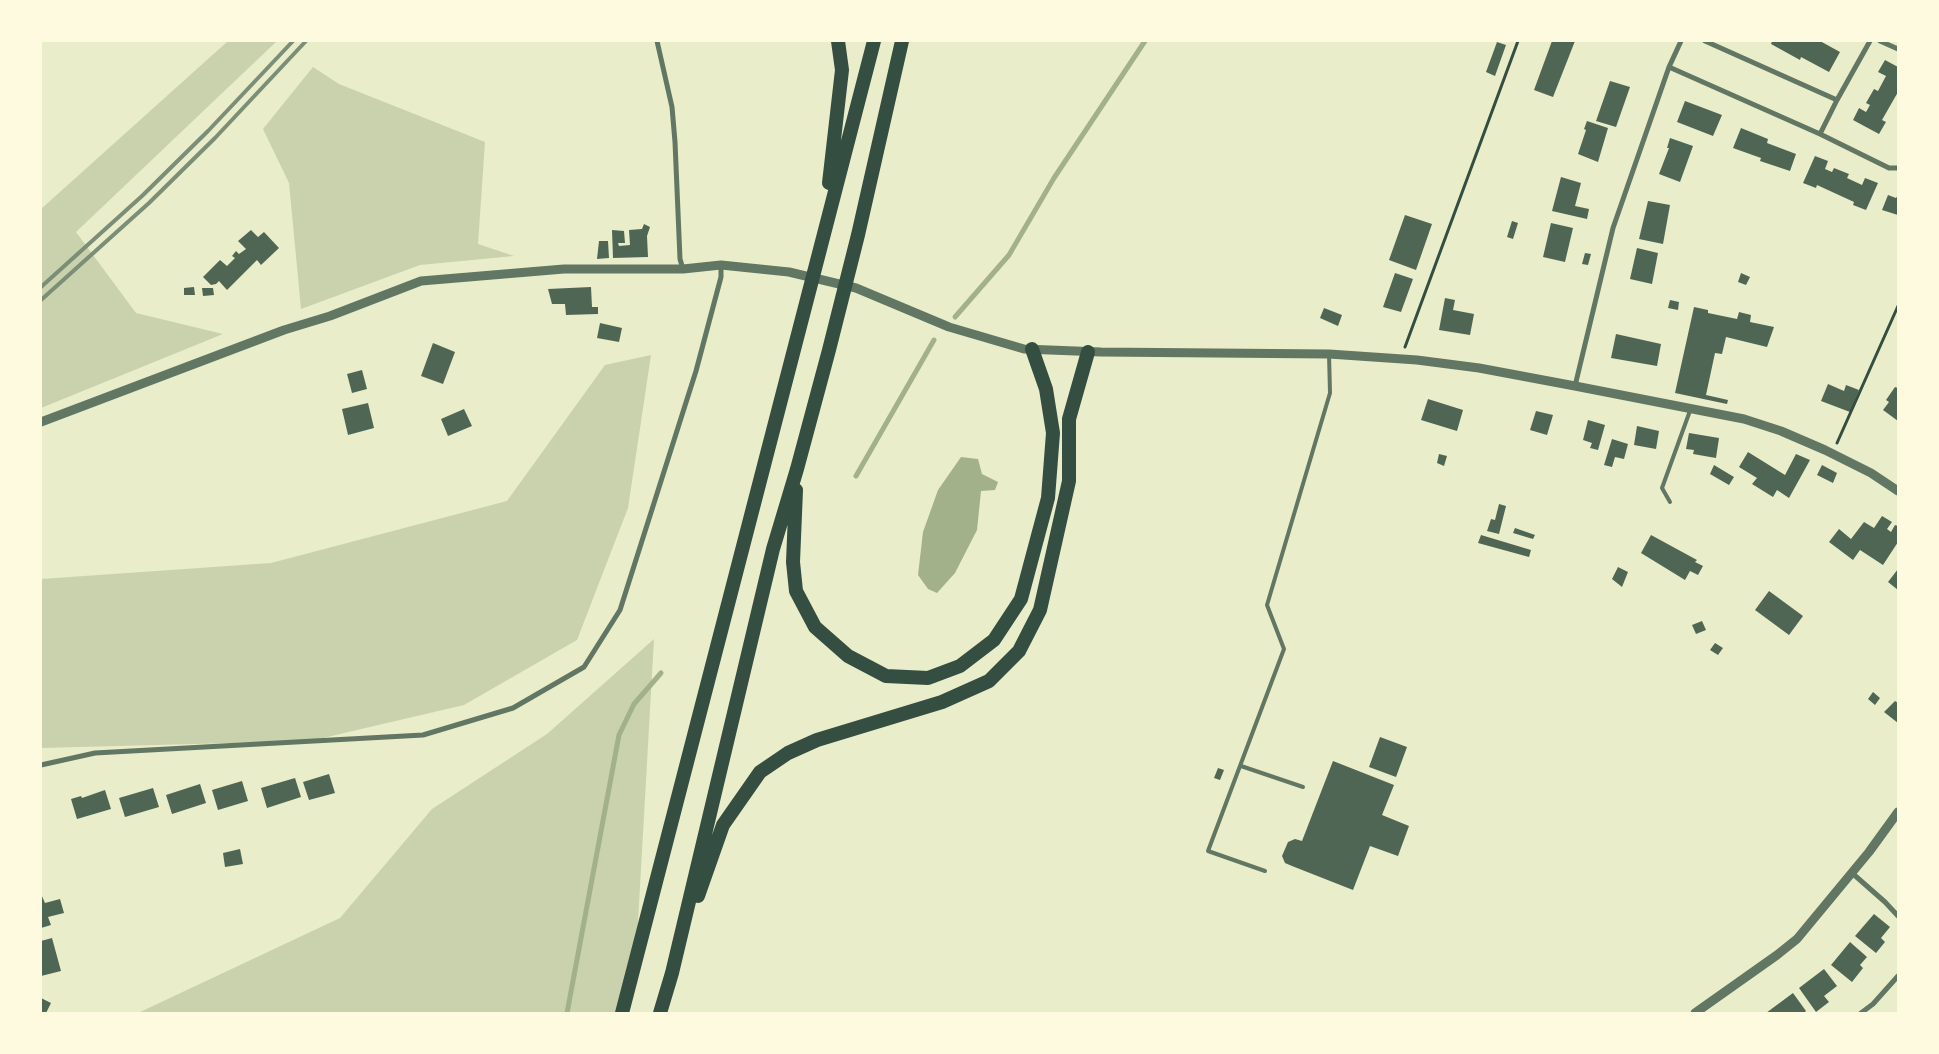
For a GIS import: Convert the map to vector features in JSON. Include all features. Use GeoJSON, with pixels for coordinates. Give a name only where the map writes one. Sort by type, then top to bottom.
{"type":"FeatureCollection","features":[{"type":"Feature","properties":{"kind":"highway"},"geometry":{"type":"LineString","coordinates":[[824,231],[842,70],[838,41]]}},
{"type":"Feature","properties":{"kind":"highway"},"geometry":{"type":"LineString","coordinates":[[622,1013],[874,41]]}},
{"type":"Feature","properties":{"kind":"highway"},"geometry":{"type":"LineString","coordinates":[[672,973],[773,549],[798,469],[858,235],[902,41]]}},
{"type":"Feature","properties":{"kind":"highway"},"geometry":{"type":"LineString","coordinates":[[798,469],[793,562],[796,591],[815,627],[848,656],[886,676],[928,678],[960,666],[994,640],[1021,599],[1048,498],[1054,433],[1046,389],[1032,349]]}},
{"type":"Feature","properties":{"kind":"highway"},"geometry":{"type":"LineString","coordinates":[[660,1013],[722,825],[760,772],[788,754],[816,740],[942,702],[989,681],[1020,651],[1040,610],[1070,481],[1070,419],[1088,352]]}},
{"type":"Feature","properties":{"kind":"street"},"geometry":{"type":"LineString","coordinates":[[657,41],[672,108],[680,259],[683,269]]}},
{"type":"Feature","properties":{"kind":"street"},"geometry":{"type":"LineString","coordinates":[[1575,386],[1613,228],[1669,67],[1681,41]]}},
{"type":"Feature","properties":{"kind":"street"},"geometry":{"type":"LineString","coordinates":[[1705,41],[1837,100]]}},
{"type":"Feature","properties":{"kind":"street"},"geometry":{"type":"LineString","coordinates":[[1820,134],[1870,41]]}},
{"type":"Feature","properties":{"kind":"street"},"geometry":{"type":"LineString","coordinates":[[1880,41],[1898,49]]}},
{"type":"Feature","properties":{"kind":"street"},"geometry":{"type":"LineString","coordinates":[[1669,67],[1820,134],[1889,168],[1898,168]]}},
{"type":"Feature","properties":{"kind":"street"},"geometry":{"type":"LineString","coordinates":[[41,765],[95,753],[423,735],[513,708],[584,667],[620,610],[696,371],[722,278],[721,265]]}},
{"type":"Feature","properties":{"kind":"street"},"geometry":{"type":"LineString","coordinates":[[41,422],[284,330],[330,316],[422,281],[564,269],[683,269],[721,265],[789,272],[856,288],[949,327],[1024,349],[1088,352],[1329,354],[1401,359],[1479,368],[1691,408],[1753,422],[1782,431],[1871,473],[1898,491]]}},
{"type":"Feature","properties":{"kind":"street"},"geometry":{"type":"LineString","coordinates":[[1695,1013],[1797,939],[1852,874],[1898,812]]}},
{"type":"Feature","properties":{"kind":"street"},"geometry":{"type":"LineString","coordinates":[[1852,874],[1885,902],[1898,916]]}},
{"type":"Feature","properties":{"kind":"street"},"geometry":{"type":"LineString","coordinates":[[1861,1013],[1873,1004],[1898,976]]}},
{"type":"Feature","properties":{"kind":"lane"},"geometry":{"type":"LineString","coordinates":[[1264,871],[1208,851],[1284,649],[1267,605],[1330,393],[1329,354]]}},
{"type":"Feature","properties":{"kind":"lane"},"geometry":{"type":"LineString","coordinates":[[1670,502],[1662,488],[1691,408]]}},
{"type":"Feature","properties":{"kind":"lane"},"geometry":{"type":"LineString","coordinates":[[1241,766],[1303,787]]}},
{"type":"Feature","properties":{"kind":"path"},"geometry":{"type":"LineString","coordinates":[[1401,359],[1518,41]]}},
{"type":"Feature","properties":{"kind":"path"},"geometry":{"type":"LineString","coordinates":[[1832,454],[1898,306]]}},
{"type":"Feature","properties":{"kind":"shaded area"},"geometry":{"type":"Polygon","coordinates":[[[228,41],[277,41],[76,232],[136,313],[223,334],[41,408],[41,209],[228,41]]]}},
{"type":"Feature","properties":{"kind":"shaded area"},"geometry":{"type":"Polygon","coordinates":[[[313,67],[339,84],[485,142],[478,244],[514,256],[420,265],[301,309],[289,183],[263,129],[313,67]]]}},
{"type":"Feature","properties":{"kind":"shaded area"},"geometry":{"type":"Polygon","coordinates":[[[651,355],[628,508],[577,640],[464,705],[310,741],[41,748],[41,579],[271,563],[507,501],[605,365],[651,355]]]}},
{"type":"Feature","properties":{"kind":"shaded area"},"geometry":{"type":"Polygon","coordinates":[[[961,457],[978,459],[982,474],[998,482],[995,490],[981,491],[977,530],[955,573],[937,593],[928,589],[918,575],[923,532],[938,490],[961,457]]]}},
{"type":"Feature","properties":{"kind":"shaded area"},"geometry":{"type":"Polygon","coordinates":[[[654,639],[635,975],[621,1013],[138,1013],[340,918],[432,809],[547,734],[654,639]]]}},
{"type":"Feature","properties":{"kind":"building"},"geometry":{"type":"Polygon","coordinates":[[[1552,41],[1575,41],[1553,97],[1534,90],[1552,41]]]}},
{"type":"Feature","properties":{"kind":"building"},"geometry":{"type":"Polygon","coordinates":[[[1772,41],[1820,41],[1840,52],[1829,72],[1801,57],[1800,60],[1771,44],[1772,41]]]}},
{"type":"Feature","properties":{"kind":"building"},"geometry":{"type":"Polygon","coordinates":[[[1497,42],[1506,45],[1495,76],[1486,72],[1497,42]]]}},
{"type":"Feature","properties":{"kind":"building"},"geometry":{"type":"Polygon","coordinates":[[[1885,60],[1898,67],[1898,92],[1882,120],[1886,122],[1879,134],[1853,120],[1859,108],[1866,112],[1870,105],[1866,103],[1874,89],[1878,91],[1886,76],[1878,72],[1885,60]]]}},
{"type":"Feature","properties":{"kind":"building"},"geometry":{"type":"Polygon","coordinates":[[[1610,81],[1630,87],[1616,127],[1596,121],[1610,81]]]}},
{"type":"Feature","properties":{"kind":"building"},"geometry":{"type":"Polygon","coordinates":[[[1685,101],[1722,115],[1713,136],[1677,122],[1685,101]]]}},
{"type":"Feature","properties":{"kind":"building"},"geometry":{"type":"Polygon","coordinates":[[[1587,121],[1608,128],[1598,162],[1578,154],[1587,121]]]}},
{"type":"Feature","properties":{"kind":"building"},"geometry":{"type":"Polygon","coordinates":[[[1741,128],[1768,139],[1767,143],[1796,154],[1790,171],[1760,161],[1761,158],[1733,148],[1741,128]]]}},
{"type":"Feature","properties":{"kind":"building"},"geometry":{"type":"Polygon","coordinates":[[[1670,138],[1693,146],[1680,182],[1659,174],[1669,148],[1667,148],[1670,138]]]}},
{"type":"Feature","properties":{"kind":"building"},"geometry":{"type":"Polygon","coordinates":[[[1815,156],[1828,161],[1825,169],[1832,172],[1834,168],[1849,174],[1847,178],[1862,185],[1865,178],[1878,183],[1866,210],[1853,205],[1854,202],[1817,185],[1816,188],[1803,183],[1815,156]]]}},
{"type":"Feature","properties":{"kind":"building"},"geometry":{"type":"Polygon","coordinates":[[[1561,177],[1581,183],[1575,206],[1589,209],[1587,219],[1552,211],[1561,177]]]}},
{"type":"Feature","properties":{"kind":"building"},"geometry":{"type":"Polygon","coordinates":[[[1888,195],[1896,198],[1898,195],[1898,215],[1882,210],[1888,195]]]}},
{"type":"Feature","properties":{"kind":"building"},"geometry":{"type":"Polygon","coordinates":[[[1648,201],[1670,205],[1663,244],[1639,239],[1648,201]]]}},
{"type":"Feature","properties":{"kind":"building"},"geometry":{"type":"Polygon","coordinates":[[[1405,215],[1432,224],[1416,270],[1389,260],[1405,215]]]}},
{"type":"Feature","properties":{"kind":"building"},"geometry":{"type":"Polygon","coordinates":[[[1512,221],[1518,223],[1513,239],[1507,237],[1512,221]]]}},
{"type":"Feature","properties":{"kind":"building"},"geometry":{"type":"Polygon","coordinates":[[[1551,223],[1573,228],[1565,262],[1543,257],[1551,223]]]}},
{"type":"Feature","properties":{"kind":"building"},"geometry":{"type":"Polygon","coordinates":[[[644,224],[650,227],[647,236],[648,257],[613,258],[612,230],[624,231],[625,243],[618,243],[619,246],[630,245],[629,230],[642,229],[644,224]]]}},
{"type":"Feature","properties":{"kind":"building"},"geometry":{"type":"Polygon","coordinates":[[[251,230],[258,237],[264,232],[279,248],[261,265],[257,260],[227,290],[219,281],[211,285],[203,277],[220,260],[227,266],[235,258],[232,256],[236,251],[239,254],[246,249],[238,241],[251,230]]]}},
{"type":"Feature","properties":{"kind":"building"},"geometry":{"type":"Polygon","coordinates":[[[599,241],[608,241],[609,258],[597,259],[599,241]]]}},
{"type":"Feature","properties":{"kind":"building"},"geometry":{"type":"Polygon","coordinates":[[[1637,248],[1658,253],[1652,284],[1630,279],[1637,248]]]}},
{"type":"Feature","properties":{"kind":"building"},"geometry":{"type":"Polygon","coordinates":[[[1585,253],[1591,254],[1588,265],[1582,264],[1585,253]]]}},
{"type":"Feature","properties":{"kind":"building"},"geometry":{"type":"Polygon","coordinates":[[[1395,273],[1413,279],[1401,312],[1383,307],[1395,273]]]}},
{"type":"Feature","properties":{"kind":"building"},"geometry":{"type":"Polygon","coordinates":[[[1741,273],[1750,277],[1746,285],[1738,282],[1741,273]]]}},
{"type":"Feature","properties":{"kind":"building"},"geometry":{"type":"Polygon","coordinates":[[[194,287],[195,295],[184,295],[184,288],[194,287]]]}},
{"type":"Feature","properties":{"kind":"building"},"geometry":{"type":"Polygon","coordinates":[[[591,287],[592,307],[598,307],[598,314],[566,315],[565,304],[552,304],[548,289],[591,287]]]}},
{"type":"Feature","properties":{"kind":"building"},"geometry":{"type":"Polygon","coordinates":[[[202,288],[213,288],[214,295],[203,296],[202,288]]]}},
{"type":"Feature","properties":{"kind":"building"},"geometry":{"type":"Polygon","coordinates":[[[1445,298],[1455,300],[1453,310],[1474,314],[1470,335],[1439,330],[1445,298]]]}},
{"type":"Feature","properties":{"kind":"building"},"geometry":{"type":"Polygon","coordinates":[[[1670,300],[1679,302],[1678,310],[1668,308],[1670,300]]]}},
{"type":"Feature","properties":{"kind":"building"},"geometry":{"type":"Polygon","coordinates":[[[1694,307],[1708,310],[1708,313],[1737,319],[1739,312],[1751,315],[1750,322],[1774,327],[1767,347],[1726,337],[1722,354],[1715,353],[1706,395],[1728,400],[1727,404],[1675,393],[1694,307]]]}},
{"type":"Feature","properties":{"kind":"building"},"geometry":{"type":"Polygon","coordinates":[[[1324,308],[1342,315],[1338,326],[1320,318],[1324,308]]]}},
{"type":"Feature","properties":{"kind":"building"},"geometry":{"type":"Polygon","coordinates":[[[600,323],[622,328],[619,342],[597,338],[600,323]]]}},
{"type":"Feature","properties":{"kind":"building"},"geometry":{"type":"Polygon","coordinates":[[[1616,334],[1661,344],[1657,366],[1611,358],[1616,334]]]}},
{"type":"Feature","properties":{"kind":"building"},"geometry":{"type":"Polygon","coordinates":[[[433,343],[455,352],[443,384],[421,376],[433,343]]]}},
{"type":"Feature","properties":{"kind":"building"},"geometry":{"type":"Polygon","coordinates":[[[362,370],[367,389],[352,393],[347,374],[362,370]]]}},
{"type":"Feature","properties":{"kind":"building"},"geometry":{"type":"Polygon","coordinates":[[[1828,384],[1844,391],[1846,385],[1859,390],[1850,412],[1821,401],[1828,384]]]}},
{"type":"Feature","properties":{"kind":"building"},"geometry":{"type":"Polygon","coordinates":[[[1895,387],[1898,388],[1898,421],[1883,410],[1889,402],[1886,400],[1895,387]]]}},
{"type":"Feature","properties":{"kind":"building"},"geometry":{"type":"Polygon","coordinates":[[[1428,399],[1463,410],[1457,431],[1421,420],[1428,399]]]}},
{"type":"Feature","properties":{"kind":"building"},"geometry":{"type":"Polygon","coordinates":[[[368,403],[374,428],[348,435],[342,409],[368,403]]]}},
{"type":"Feature","properties":{"kind":"building"},"geometry":{"type":"Polygon","coordinates":[[[464,409],[472,426],[448,436],[441,419],[464,409]]]}},
{"type":"Feature","properties":{"kind":"building"},"geometry":{"type":"Polygon","coordinates":[[[1536,411],[1553,415],[1547,435],[1530,430],[1536,411]]]}},
{"type":"Feature","properties":{"kind":"building"},"geometry":{"type":"Polygon","coordinates":[[[1588,420],[1605,425],[1598,450],[1590,448],[1592,443],[1583,440],[1588,420]]]}},
{"type":"Feature","properties":{"kind":"building"},"geometry":{"type":"Polygon","coordinates":[[[1637,426],[1659,431],[1656,449],[1634,445],[1637,426]]]}},
{"type":"Feature","properties":{"kind":"building"},"geometry":{"type":"Polygon","coordinates":[[[1689,433],[1719,438],[1716,458],[1693,454],[1694,450],[1686,449],[1689,433]]]}},
{"type":"Feature","properties":{"kind":"building"},"geometry":{"type":"Polygon","coordinates":[[[1612,439],[1628,444],[1624,459],[1615,457],[1612,467],[1604,465],[1612,439]]]}},
{"type":"Feature","properties":{"kind":"building"},"geometry":{"type":"Polygon","coordinates":[[[1748,452],[1785,475],[1796,454],[1810,460],[1789,498],[1777,490],[1773,497],[1752,484],[1757,478],[1739,467],[1748,452]]]}},
{"type":"Feature","properties":{"kind":"building"},"geometry":{"type":"Polygon","coordinates":[[[1439,454],[1447,456],[1444,466],[1437,463],[1439,454]]]}},
{"type":"Feature","properties":{"kind":"building"},"geometry":{"type":"Polygon","coordinates":[[[1714,465],[1734,477],[1729,485],[1710,474],[1714,465]]]}},
{"type":"Feature","properties":{"kind":"building"},"geometry":{"type":"Polygon","coordinates":[[[1822,465],[1837,473],[1833,483],[1817,475],[1822,465]]]}},
{"type":"Feature","properties":{"kind":"building"},"geometry":{"type":"Polygon","coordinates":[[[1499,504],[1506,506],[1499,534],[1487,531],[1491,519],[1495,520],[1499,504]]]}},
{"type":"Feature","properties":{"kind":"building"},"geometry":{"type":"Polygon","coordinates":[[[1882,516],[1892,522],[1887,529],[1891,532],[1895,525],[1898,526],[1898,542],[1883,565],[1860,550],[1853,560],[1829,542],[1839,529],[1851,539],[1864,522],[1874,528],[1882,516]]]}},
{"type":"Feature","properties":{"kind":"building"},"geometry":{"type":"Polygon","coordinates":[[[1515,528],[1535,535],[1533,539],[1513,533],[1515,528]]]}},
{"type":"Feature","properties":{"kind":"building"},"geometry":{"type":"Polygon","coordinates":[[[1481,535],[1531,550],[1529,557],[1478,543],[1481,535]]]}},
{"type":"Feature","properties":{"kind":"building"},"geometry":{"type":"Polygon","coordinates":[[[1651,535],[1697,560],[1695,562],[1703,566],[1698,575],[1690,571],[1685,580],[1641,553],[1651,535]]]}},
{"type":"Feature","properties":{"kind":"building"},"geometry":{"type":"Polygon","coordinates":[[[1618,567],[1628,572],[1622,587],[1612,579],[1618,567]]]}},
{"type":"Feature","properties":{"kind":"building"},"geometry":{"type":"Polygon","coordinates":[[[1898,569],[1898,590],[1888,582],[1898,569]]]}},
{"type":"Feature","properties":{"kind":"building"},"geometry":{"type":"Polygon","coordinates":[[[1769,591],[1803,616],[1789,635],[1755,610],[1769,591]]]}},
{"type":"Feature","properties":{"kind":"building"},"geometry":{"type":"Polygon","coordinates":[[[1702,621],[1706,630],[1696,634],[1692,625],[1702,621]]]}},
{"type":"Feature","properties":{"kind":"building"},"geometry":{"type":"Polygon","coordinates":[[[1715,643],[1723,648],[1718,655],[1710,650],[1715,643]]]}},
{"type":"Feature","properties":{"kind":"building"},"geometry":{"type":"Polygon","coordinates":[[[1873,692],[1880,698],[1875,705],[1868,699],[1873,692]]]}},
{"type":"Feature","properties":{"kind":"building"},"geometry":{"type":"Polygon","coordinates":[[[1895,701],[1898,703],[1898,723],[1884,712],[1895,701]]]}},
{"type":"Feature","properties":{"kind":"building"},"geometry":{"type":"Polygon","coordinates":[[[1380,737],[1407,747],[1396,777],[1369,767],[1380,737]]]}},
{"type":"Feature","properties":{"kind":"building"},"geometry":{"type":"Polygon","coordinates":[[[1333,761],[1394,785],[1382,815],[1409,826],[1398,856],[1370,846],[1353,890],[1285,863],[1282,856],[1288,842],[1295,839],[1302,841],[1333,761]]]}},
{"type":"Feature","properties":{"kind":"building"},"geometry":{"type":"Polygon","coordinates":[[[1218,768],[1224,770],[1220,780],[1214,778],[1218,768]]]}},
{"type":"Feature","properties":{"kind":"building"},"geometry":{"type":"Polygon","coordinates":[[[329,774],[335,793],[309,800],[303,782],[329,774]]]}},
{"type":"Feature","properties":{"kind":"building"},"geometry":{"type":"Polygon","coordinates":[[[295,778],[301,797],[267,808],[261,788],[295,778]]]}},
{"type":"Feature","properties":{"kind":"building"},"geometry":{"type":"Polygon","coordinates":[[[242,781],[248,801],[218,810],[212,790],[242,781]]]}},
{"type":"Feature","properties":{"kind":"building"},"geometry":{"type":"Polygon","coordinates":[[[200,784],[206,803],[172,814],[166,795],[200,784]]]}},
{"type":"Feature","properties":{"kind":"building"},"geometry":{"type":"Polygon","coordinates":[[[153,788],[159,807],[125,817],[119,798],[153,788]]]}},
{"type":"Feature","properties":{"kind":"building"},"geometry":{"type":"Polygon","coordinates":[[[105,790],[111,809],[77,819],[71,799],[81,796],[82,798],[105,790]]]}},
{"type":"Feature","properties":{"kind":"building"},"geometry":{"type":"Polygon","coordinates":[[[240,849],[243,864],[225,867],[223,853],[240,849]]]}},
{"type":"Feature","properties":{"kind":"building"},"geometry":{"type":"Polygon","coordinates":[[[41,894],[45,903],[60,899],[64,913],[48,917],[51,925],[41,928],[41,894]]]}},
{"type":"Feature","properties":{"kind":"building"},"geometry":{"type":"Polygon","coordinates":[[[1874,914],[1890,927],[1881,938],[1885,942],[1876,953],[1855,936],[1874,914]]]}},
{"type":"Feature","properties":{"kind":"building"},"geometry":{"type":"Polygon","coordinates":[[[52,938],[61,971],[41,976],[41,941],[52,938]]]}},
{"type":"Feature","properties":{"kind":"building"},"geometry":{"type":"Polygon","coordinates":[[[1850,942],[1867,957],[1860,965],[1863,968],[1852,982],[1831,965],[1850,942]]]}},
{"type":"Feature","properties":{"kind":"building"},"geometry":{"type":"Polygon","coordinates":[[[1824,969],[1837,986],[1824,996],[1829,1002],[1816,1012],[1799,988],[1824,969]]]}},
{"type":"Feature","properties":{"kind":"building"},"geometry":{"type":"Polygon","coordinates":[[[1793,993],[1806,1011],[1804,1013],[1766,1013],[1793,993]]]}},
{"type":"Feature","properties":{"kind":"building"},"geometry":{"type":"Polygon","coordinates":[[[41,998],[51,1003],[46,1013],[41,1013],[41,998]]]}},
{"type":"Feature","properties":{"kind":"waterway"},"geometry":{"type":"LineString","coordinates":[[955,317],[1009,255],[1054,178],[1145,41]]}},
{"type":"Feature","properties":{"kind":"waterway"},"geometry":{"type":"LineString","coordinates":[[856,476],[934,340]]}},
{"type":"Feature","properties":{"kind":"waterway"},"geometry":{"type":"LineString","coordinates":[[567,1013],[619,735],[634,704],[661,673]]}},
{"type":"Feature","properties":{"kind":"railway"},"geometry":{"type":"LineString","coordinates":[[41,287],[142,196],[208,131],[293,41]]}},
{"type":"Feature","properties":{"kind":"railway"},"geometry":{"type":"LineString","coordinates":[[41,300],[149,203],[215,138],[306,41]]}}]}
